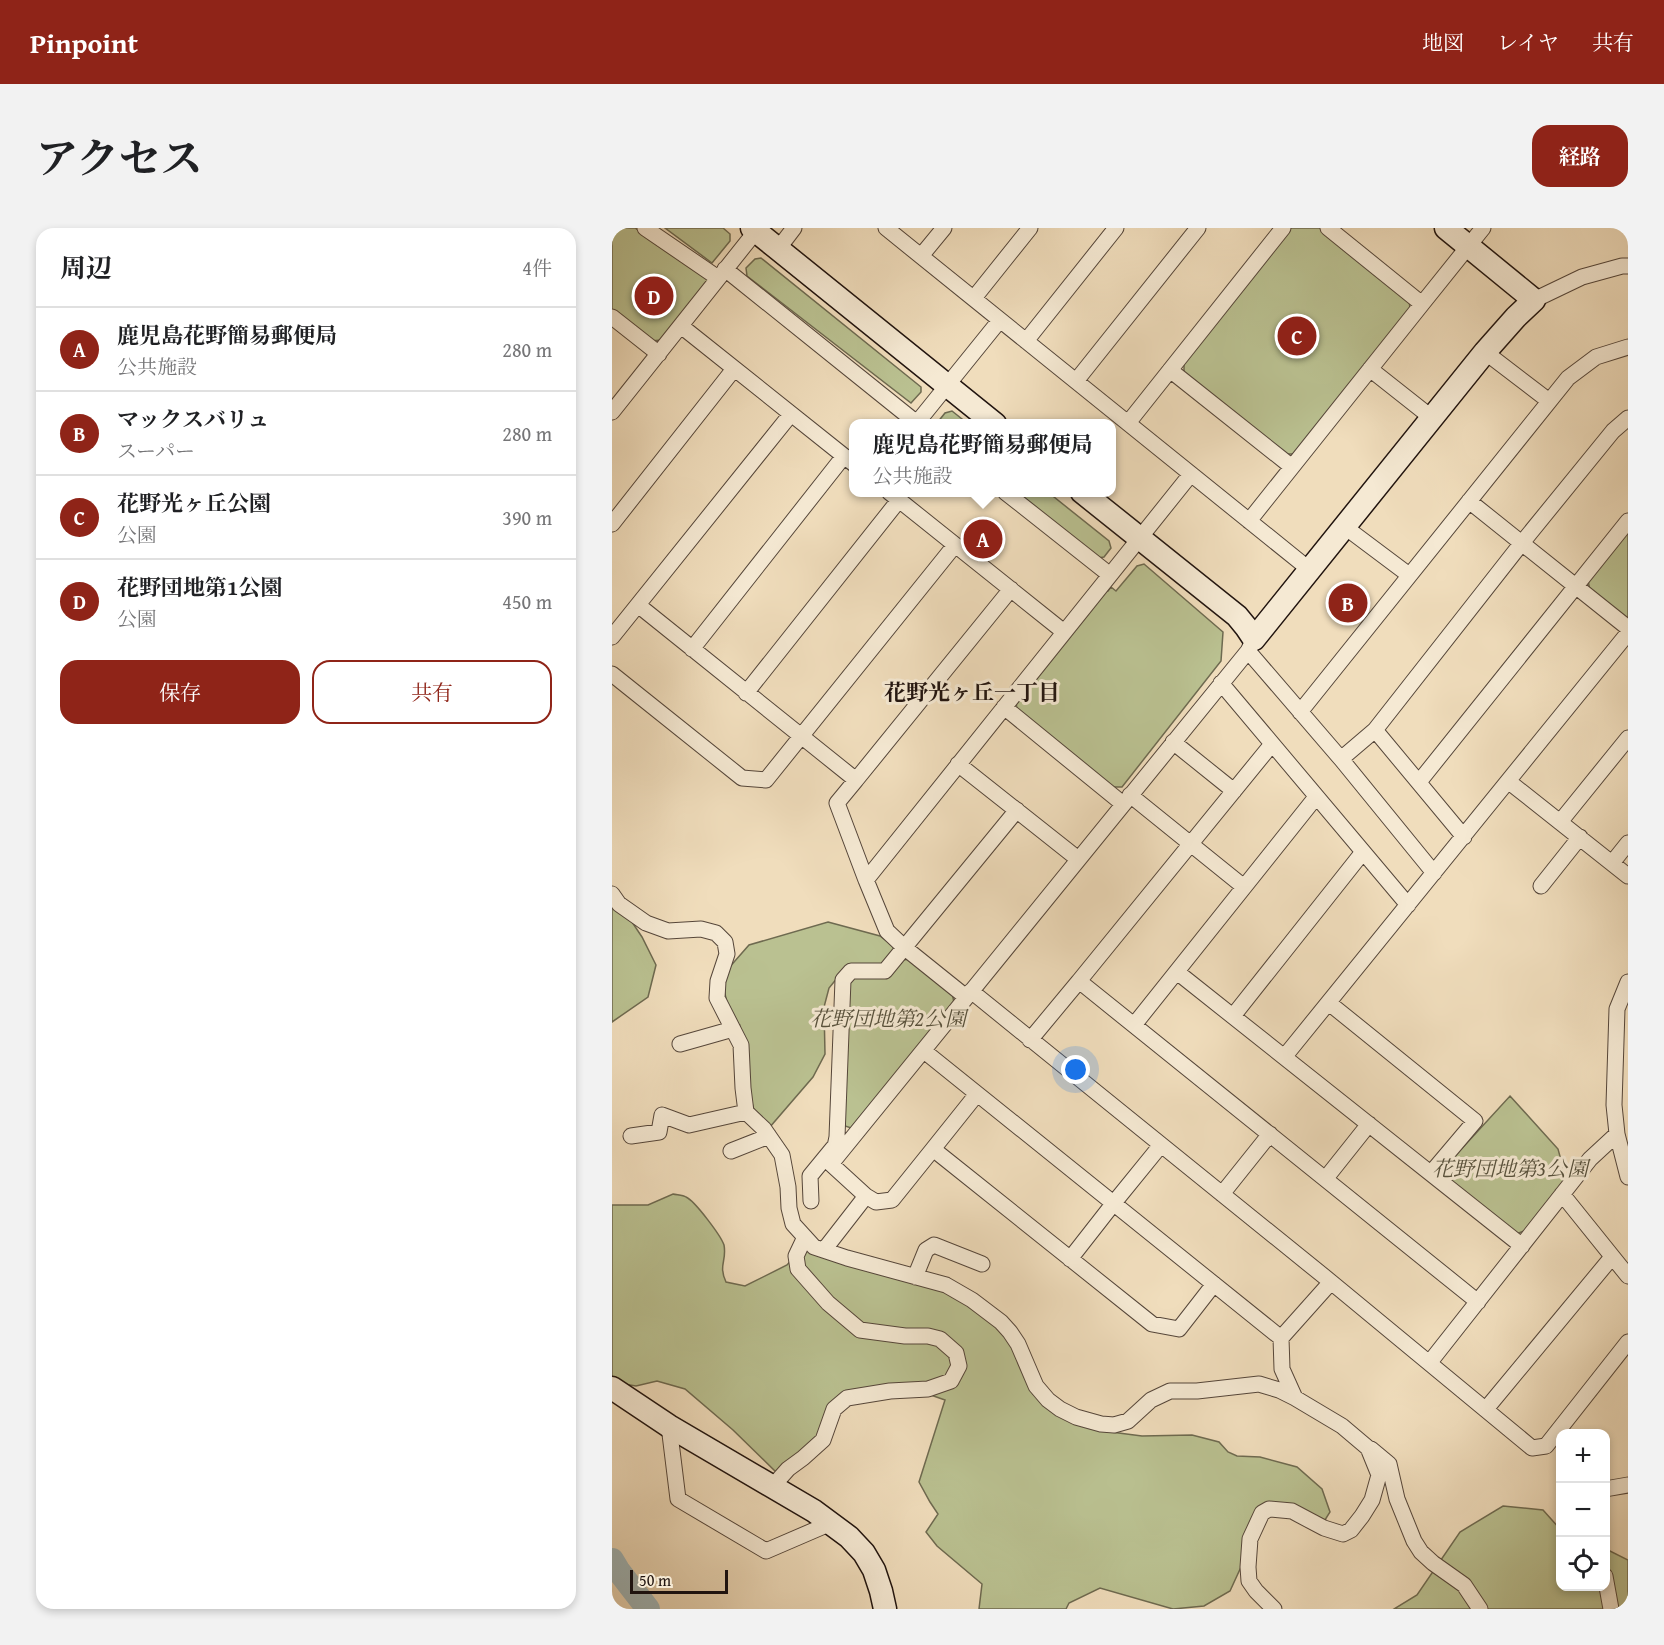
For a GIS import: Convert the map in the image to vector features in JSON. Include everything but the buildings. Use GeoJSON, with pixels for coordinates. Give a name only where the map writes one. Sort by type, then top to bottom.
{"type":"FeatureCollection","features":[{"type":"Feature","properties":{"kind":"street"},"geometry":{"type":"LineString","coordinates":[[645,228],[721,274],[912,419]]}},
{"type":"Feature","properties":{"kind":"street"},"geometry":{"type":"LineString","coordinates":[[778,249],[794,228]]}},
{"type":"Feature","properties":{"kind":"street"},"geometry":{"type":"LineString","coordinates":[[886,228],[1310,570]]}},
{"type":"Feature","properties":{"kind":"street"},"geometry":{"type":"LineString","coordinates":[[921,256],[944,228]]}},
{"type":"Feature","properties":{"kind":"street"},"geometry":{"type":"LineString","coordinates":[[974,298],[1030,228]]}},
{"type":"Feature","properties":{"kind":"street"},"geometry":{"type":"LineString","coordinates":[[1026,341],[1116,228]]}},
{"type":"Feature","properties":{"kind":"street"},"geometry":{"type":"LineString","coordinates":[[1076,381],[1198,228]]}},
{"type":"Feature","properties":{"kind":"street"},"geometry":{"type":"LineString","coordinates":[[1128,423],[1283,228]]}},
{"type":"Feature","properties":{"kind":"street"},"geometry":{"type":"LineString","coordinates":[[1328,228],[1422,304]]}},
{"type":"Feature","properties":{"kind":"street"},"geometry":{"type":"LineString","coordinates":[[1446,228],[1534,300]]}},
{"type":"Feature","properties":{"kind":"street"},"geometry":{"type":"LineString","coordinates":[[1249,521],[1483,228]]}},
{"type":"Feature","properties":{"kind":"street"},"geometry":{"type":"LineString","coordinates":[[612,412],[754,229],[990,419]]}},
{"type":"Feature","properties":{"kind":"street"},"geometry":{"type":"LineString","coordinates":[[831,1164],[1221,683],[1485,352],[1516,317],[1534,300],[1582,277],[1628,266]]}},
{"type":"Feature","properties":{"kind":"street"},"geometry":{"type":"LineString","coordinates":[[612,317],[659,354]]}},
{"type":"Feature","properties":{"kind":"street"},"geometry":{"type":"LineString","coordinates":[[920,419],[1000,320]]}},
{"type":"Feature","properties":{"kind":"street"},"geometry":{"type":"LineString","coordinates":[[681,326],[849,460],[692,649]]}},
{"type":"Feature","properties":{"kind":"street"},"geometry":{"type":"LineString","coordinates":[[1300,712],[1568,378],[1596,357],[1628,346]]}},
{"type":"Feature","properties":{"kind":"street"},"geometry":{"type":"LineString","coordinates":[[1485,352],[1549,401]]}},
{"type":"Feature","properties":{"kind":"street"},"geometry":{"type":"LineString","coordinates":[[612,524],[734,369]]}},
{"type":"Feature","properties":{"kind":"street"},"geometry":{"type":"LineString","coordinates":[[1370,369],[1432,418]]}},
{"type":"Feature","properties":{"kind":"street"},"geometry":{"type":"LineString","coordinates":[[1170,370],[1292,466]]}},
{"type":"Feature","properties":{"kind":"street"},"geometry":{"type":"LineString","coordinates":[[612,637],[791,414]]}},
{"type":"Feature","properties":{"kind":"street"},"geometry":{"type":"LineString","coordinates":[[1341,759],[1375,730],[1521,544],[1613,431],[1628,418]]}},
{"type":"Feature","properties":{"kind":"street"},"geometry":{"type":"LineString","coordinates":[[866,880],[1191,474]]}},
{"type":"Feature","properties":{"kind":"street"},"geometry":{"type":"LineString","coordinates":[[746,693],[893,497]]}},
{"type":"Feature","properties":{"kind":"street"},"geometry":{"type":"LineString","coordinates":[[895,497],[1064,632]]}},
{"type":"Feature","properties":{"kind":"street"},"geometry":{"type":"LineString","coordinates":[[1011,497],[1110,575]]}},
{"type":"Feature","properties":{"kind":"street"},"geometry":{"type":"LineString","coordinates":[[1088,497],[1237,616],[1246,627],[1251,645],[1300,712],[1434,873]]}},
{"type":"Feature","properties":{"kind":"street"},"geometry":{"type":"LineString","coordinates":[[1469,501],[1628,628]]}},
{"type":"Feature","properties":{"kind":"street"},"geometry":{"type":"LineString","coordinates":[[1419,782],[1628,521]]}},
{"type":"Feature","properties":{"kind":"street"},"geometry":{"type":"LineString","coordinates":[[1345,527],[1409,575]]}},
{"type":"Feature","properties":{"kind":"street"},"geometry":{"type":"LineString","coordinates":[[612,674],[742,778],[766,780],[955,545]]}},
{"type":"Feature","properties":{"kind":"street"},"geometry":{"type":"LineString","coordinates":[[1011,589],[837,803],[887,931],[905,948],[1030,1040],[1161,1145],[1430,1362],[1532,1448],[1546,1446],[1628,1342]]}},
{"type":"Feature","properties":{"kind":"street"},"geometry":{"type":"LineString","coordinates":[[638,605],[856,780]]}},
{"type":"Feature","properties":{"kind":"street"},"geometry":{"type":"LineString","coordinates":[[1285,1056],[1628,633]]}},
{"type":"Feature","properties":{"kind":"street"},"geometry":{"type":"LineString","coordinates":[[1221,683],[1408,905]]}},
{"type":"Feature","properties":{"kind":"street"},"geometry":{"type":"LineString","coordinates":[[1004,707],[1126,800],[1190,844],[1244,887]]}},
{"type":"Feature","properties":{"kind":"street"},"geometry":{"type":"LineString","coordinates":[[1375,730],[1464,837]]}},
{"type":"Feature","properties":{"kind":"street"},"geometry":{"type":"LineString","coordinates":[[1560,822],[1628,738]]}},
{"type":"Feature","properties":{"kind":"street"},"geometry":{"type":"LineString","coordinates":[[1173,742],[1234,790]]}},
{"type":"Feature","properties":{"kind":"street"},"geometry":{"type":"LineString","coordinates":[[1030,1040],[1272,744]]}},
{"type":"Feature","properties":{"kind":"street"},"geometry":{"type":"LineString","coordinates":[[958,764],[1078,858]]}},
{"type":"Feature","properties":{"kind":"street"},"geometry":{"type":"LineString","coordinates":[[1508,781],[1628,876]]}},
{"type":"Feature","properties":{"kind":"street"},"geometry":{"type":"LineString","coordinates":[[1134,1026],[1316,797]]}},
{"type":"Feature","properties":{"kind":"street"},"geometry":{"type":"LineString","coordinates":[[831,1164],[837,1137],[843,980],[851,971],[885,971],[1017,810]]}},
{"type":"Feature","properties":{"kind":"street"},"geometry":{"type":"LineString","coordinates":[[1541,886],[1580,837]]}},
{"type":"Feature","properties":{"kind":"street"},"geometry":{"type":"LineString","coordinates":[[1612,863],[1628,843]]}},
{"type":"Feature","properties":{"kind":"street"},"geometry":{"type":"LineString","coordinates":[[1233,1016],[1363,852]]}},
{"type":"Feature","properties":{"kind":"street"},"geometry":{"type":"LineString","coordinates":[[612,894],[619,904],[646,923],[669,931],[701,929],[716,933],[725,942],[727,954],[718,981],[717,998],[741,1045],[746,1112],[769,1136],[782,1155],[793,1224],[814,1247],[946,1285],[972,1300],[1001,1322],[1010,1332],[1018,1344],[1036,1386],[1048,1400],[1076,1417],[1114,1425],[1128,1421],[1151,1400],[1170,1391],[1197,1391],[1259,1384],[1279,1390],[1294,1398],[1342,1426],[1389,1464],[1397,1499],[1414,1541],[1421,1552],[1433,1563],[1464,1585],[1480,1609]]}},
{"type":"Feature","properties":{"kind":"street"},"geometry":{"type":"LineString","coordinates":[[1177,972],[1522,1246]]}},
{"type":"Feature","properties":{"kind":"street"},"geometry":{"type":"LineString","coordinates":[[1079,981],[1478,1302]]}},
{"type":"Feature","properties":{"kind":"street"},"geometry":{"type":"LineString","coordinates":[[1628,982],[1617,1009],[1614,1105],[1617,1134],[1628,1177]]}},
{"type":"Feature","properties":{"kind":"street"},"geometry":{"type":"LineString","coordinates":[[1329,1003],[1475,1121],[1431,1173]]}},
{"type":"Feature","properties":{"kind":"street"},"geometry":{"type":"LineString","coordinates":[[680,1044],[733,1029]]}},
{"type":"Feature","properties":{"kind":"street"},"geometry":{"type":"LineString","coordinates":[[924,1051],[1281,1338]]}},
{"type":"Feature","properties":{"kind":"street"},"geometry":{"type":"LineString","coordinates":[[831,1164],[866,1196],[876,1202],[892,1200],[977,1094]]}},
{"type":"Feature","properties":{"kind":"street"},"geometry":{"type":"LineString","coordinates":[[631,1136],[659,1132],[662,1115],[689,1125],[746,1112]]}},
{"type":"Feature","properties":{"kind":"street"},"geometry":{"type":"LineString","coordinates":[[1326,1178],[1369,1124]]}},
{"type":"Feature","properties":{"kind":"street"},"geometry":{"type":"LineString","coordinates":[[1222,1194],[1270,1134]]}},
{"type":"Feature","properties":{"kind":"street"},"geometry":{"type":"LineString","coordinates":[[1430,1362],[1590,1159],[1617,1134]]}},
{"type":"Feature","properties":{"kind":"street"},"geometry":{"type":"LineString","coordinates":[[731,1150],[769,1136]]}},
{"type":"Feature","properties":{"kind":"street"},"geometry":{"type":"LineString","coordinates":[[1070,1259],[1161,1145]]}},
{"type":"Feature","properties":{"kind":"street"},"geometry":{"type":"LineString","coordinates":[[812,1201],[810,1176],[835,1146]]}},
{"type":"Feature","properties":{"kind":"street"},"geometry":{"type":"LineString","coordinates":[[933,1149],[1152,1324],[1179,1329],[1214,1284]]}},
{"type":"Feature","properties":{"kind":"street"},"geometry":{"type":"LineString","coordinates":[[1562,1194],[1628,1276]]}},
{"type":"Feature","properties":{"kind":"street"},"geometry":{"type":"LineString","coordinates":[[824,1250],[866,1196]]}},
{"type":"Feature","properties":{"kind":"street"},"geometry":{"type":"LineString","coordinates":[[772,1487],[788,1469],[823,1440],[834,1409],[848,1398],[890,1391],[928,1389],[951,1381],[959,1365],[956,1353],[940,1339],[860,1330],[828,1303],[798,1269],[796,1256],[805,1237]]}},
{"type":"Feature","properties":{"kind":"street"},"geometry":{"type":"LineString","coordinates":[[915,1277],[926,1250],[934,1245],[982,1264]]}},
{"type":"Feature","properties":{"kind":"street"},"geometry":{"type":"LineString","coordinates":[[1486,1409],[1612,1257]]}},
{"type":"Feature","properties":{"kind":"street"},"geometry":{"type":"LineString","coordinates":[[1294,1398],[1282,1369],[1281,1338],[1331,1282]]}},
{"type":"Feature","properties":{"kind":"street"},"geometry":{"type":"LineString","coordinates":[[612,1388],[669,1426],[831,1523],[849,1537],[864,1553],[874,1570],[885,1609]]}},
{"type":"Feature","properties":{"kind":"street"},"geometry":{"type":"LineString","coordinates":[[669,1426],[678,1499],[766,1551],[831,1523]]}},
{"type":"Feature","properties":{"kind":"street"},"geometry":{"type":"LineString","coordinates":[[1274,1609],[1249,1581],[1250,1539],[1262,1514],[1269,1509],[1292,1511],[1324,1528],[1343,1534],[1351,1530],[1372,1500],[1379,1475],[1368,1448]]}},
{"type":"Feature","properties":{"kind":"street"},"geometry":{"type":"LineString","coordinates":[[1610,1488],[1628,1485]]}},
{"type":"Feature","properties":{"kind":"street"},"geometry":{"type":"LineString","coordinates":[[1608,1591],[1611,1609]]}},
{"type":"Feature","properties":{"kind":"green space"},"geometry":{"type":"Polygon","coordinates":[[[612,228],[635,228],[707,276],[708,282],[662,340],[650,341],[612,310],[612,228]]]}},
{"type":"Feature","properties":{"kind":"green space"},"geometry":{"type":"Polygon","coordinates":[[[665,228],[723,228],[730,234],[730,241],[712,263],[665,228]]]}},
{"type":"Feature","properties":{"kind":"green space"},"geometry":{"type":"Polygon","coordinates":[[[1291,228],[1320,228],[1409,299],[1410,309],[1295,454],[1286,454],[1184,372],[1184,363],[1291,228]]]}},
{"type":"Feature","properties":{"kind":"green space"},"geometry":{"type":"Polygon","coordinates":[[[761,258],[921,387],[921,392],[911,403],[747,276],[746,268],[755,259],[761,258]]]}},
{"type":"Feature","properties":{"kind":"green space"},"geometry":{"type":"Polygon","coordinates":[[[952,411],[962,419],[940,419],[945,413],[952,411]]]}},
{"type":"Feature","properties":{"kind":"green space"},"geometry":{"type":"Polygon","coordinates":[[[1021,497],[1054,497],[1109,541],[1111,548],[1104,557],[1098,558],[1021,497]]]}},
{"type":"Feature","properties":{"kind":"green space"},"geometry":{"type":"Polygon","coordinates":[[[1628,532],[1628,617],[1624,618],[1590,591],[1588,580],[1628,532]]]}},
{"type":"Feature","properties":{"kind":"green space"},"geometry":{"type":"Polygon","coordinates":[[[1144,564],[1223,632],[1221,661],[1122,787],[1112,787],[1017,711],[1016,701],[1104,591],[1108,591],[1111,587],[1116,591],[1137,566],[1144,564]]]}},
{"type":"Feature","properties":{"kind":"green space"},"geometry":{"type":"Polygon","coordinates":[[[612,905],[632,922],[656,965],[648,997],[612,1022],[612,905]]]}},
{"type":"Feature","properties":{"kind":"green space"},"geometry":{"type":"Polygon","coordinates":[[[828,922],[880,936],[893,946],[893,955],[882,966],[838,977],[829,988],[824,1007],[825,1054],[813,1077],[769,1128],[754,1110],[750,1096],[724,990],[727,970],[749,945],[828,922]]]}},
{"type":"Feature","properties":{"kind":"green space","name":"花野団地第2公園"},"geometry":{"type":"Polygon","coordinates":[[[911,959],[952,992],[954,1003],[851,1128],[842,1125],[847,982],[853,976],[911,959]]]}},
{"type":"Feature","properties":{"kind":"green space","name":"花野団地第3公園"},"geometry":{"type":"Polygon","coordinates":[[[1510,1096],[1558,1149],[1566,1178],[1524,1231],[1516,1234],[1445,1177],[1444,1168],[1510,1096]]]}},
{"type":"Feature","properties":{"kind":"green space"},"geometry":{"type":"Polygon","coordinates":[[[673,1194],[690,1200],[722,1241],[725,1250],[723,1271],[726,1282],[745,1286],[787,1265],[802,1248],[954,1294],[1008,1337],[1033,1394],[1111,1432],[1142,1436],[1192,1435],[1219,1442],[1228,1452],[1237,1456],[1260,1457],[1297,1467],[1322,1489],[1330,1512],[1325,1520],[1261,1508],[1241,1567],[1230,1591],[1204,1606],[1173,1609],[1100,1588],[1069,1603],[1066,1609],[979,1609],[982,1584],[937,1546],[926,1532],[938,1514],[919,1482],[945,1400],[908,1387],[853,1396],[815,1443],[776,1472],[733,1430],[685,1389],[657,1381],[636,1386],[618,1383],[612,1378],[612,1205],[648,1205],[673,1194]]]}},
{"type":"Feature","properties":{"kind":"green space"},"geometry":{"type":"Polygon","coordinates":[[[1503,1506],[1543,1510],[1556,1525],[1556,1591],[1610,1591],[1610,1551],[1628,1560],[1628,1609],[1394,1609],[1417,1595],[1460,1532],[1503,1506]]]}},
{"type":"Feature","properties":{"kind":"waterway"},"geometry":{"type":"LineString","coordinates":[[612,1560],[648,1609]]}},
{"type":"Feature","properties":{"kind":"place","name":"花野団地第1公園"},"geometry":{"type":"Point","coordinates":[654,296]}},
{"type":"Feature","properties":{"kind":"place","name":"花野光ヶ丘公園"},"geometry":{"type":"Point","coordinates":[1297,336]}},
{"type":"Feature","properties":{"kind":"place","name":"鹿児島花野簡易郵便局"},"geometry":{"type":"Point","coordinates":[983,539]}},
{"type":"Feature","properties":{"kind":"place","name":"マックスバリュ"},"geometry":{"type":"Point","coordinates":[1348,603]}},
{"type":"Feature","properties":{"kind":"district","name":"花野光ヶ丘一丁目"},"geometry":{"type":"Point","coordinates":[972,692]}}]}
